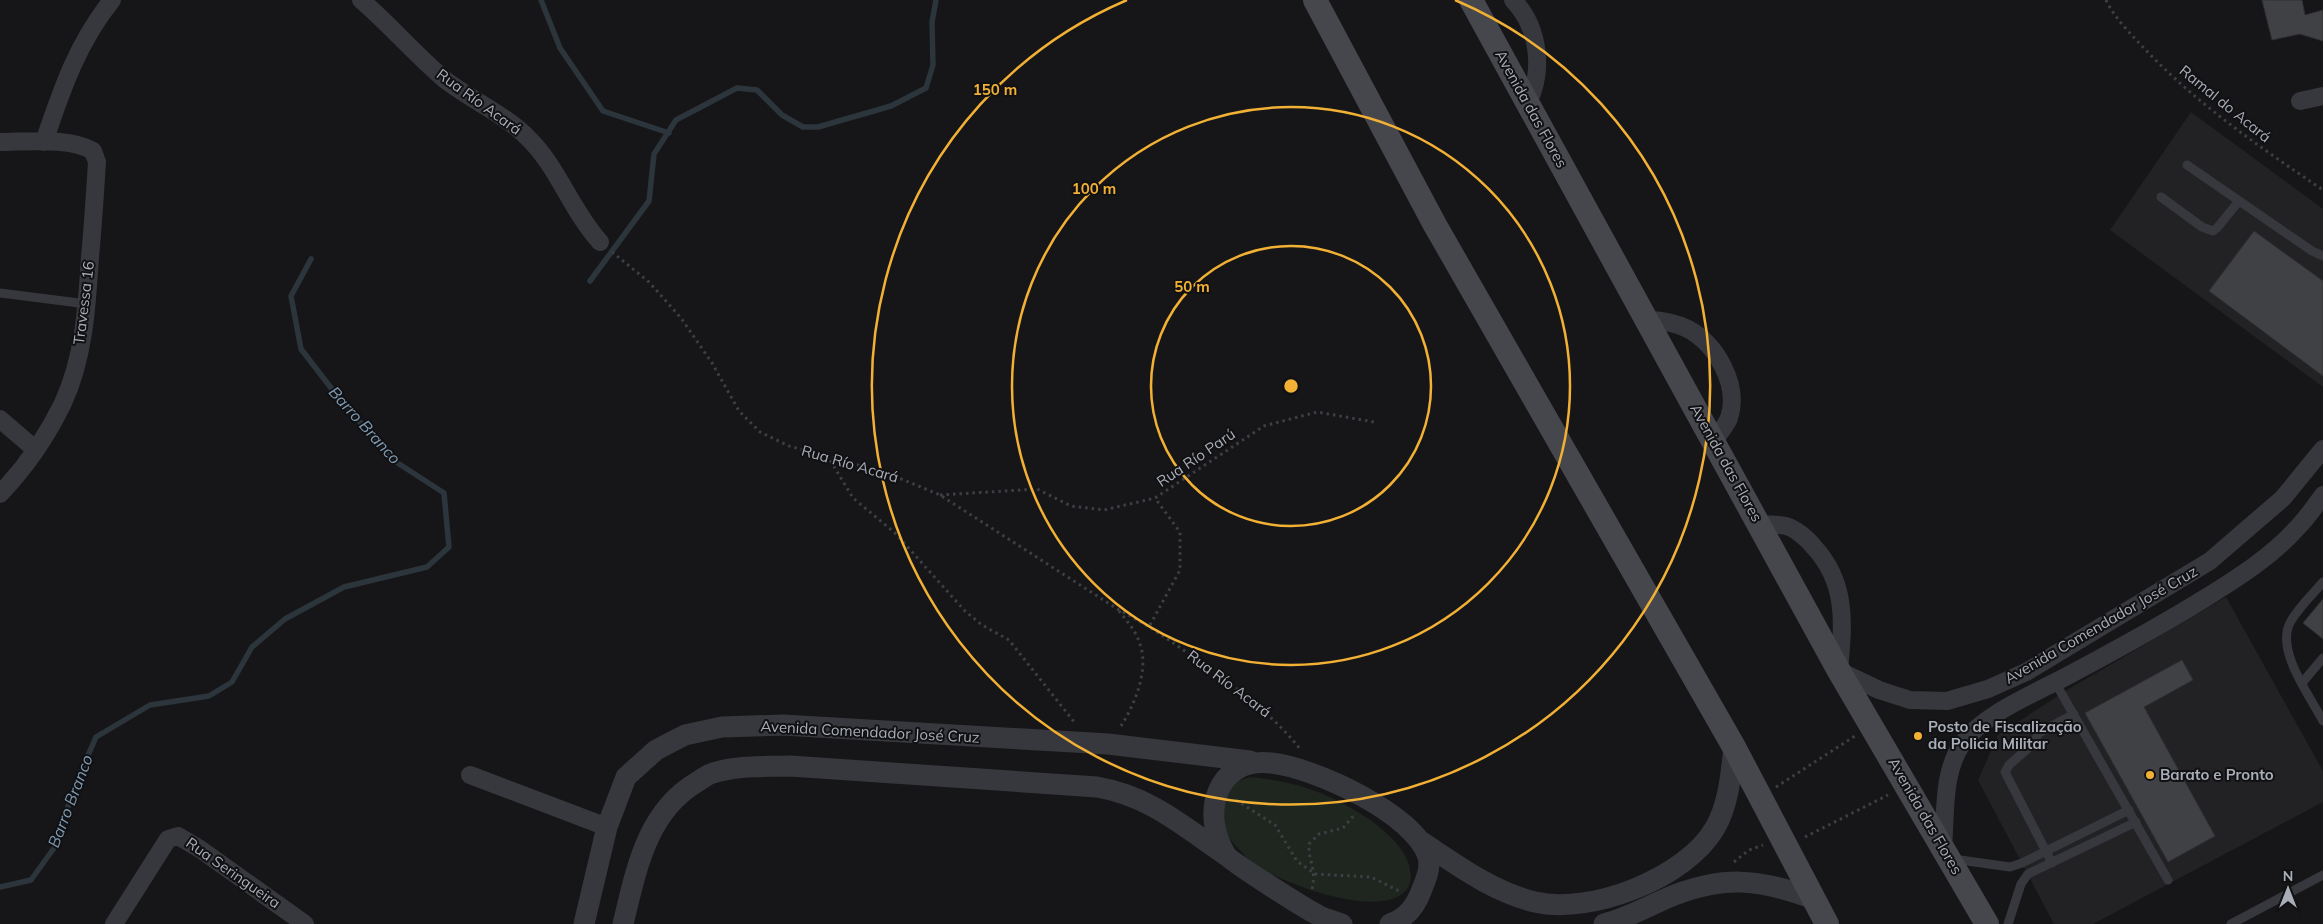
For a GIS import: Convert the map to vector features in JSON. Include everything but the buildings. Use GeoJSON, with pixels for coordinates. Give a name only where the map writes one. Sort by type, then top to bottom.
{"type":"FeatureCollection","features":[{"type":"Feature","properties":{"kind":"main road"},"geometry":{"type":"LineString","coordinates":[[1315,0],[1435,225],[1734,747],[1828,924]]}},
{"type":"Feature","properties":{"kind":"main road","name":"Avenida das Flores"},"geometry":{"type":"LineString","coordinates":[[1471,0],[1839,671],[1986,924]]}},
{"type":"Feature","properties":{"kind":"street"},"geometry":{"type":"LineString","coordinates":[[0,142],[44,142],[75,56],[112,0]]}},
{"type":"Feature","properties":{"kind":"street","name":"Rua Río Acará"},"geometry":{"type":"LineString","coordinates":[[361,0],[443,78],[471,99],[507,121],[532,142],[576,213],[600,242]]}},
{"type":"Feature","properties":{"kind":"street"},"geometry":{"type":"LineString","coordinates":[[1513,0],[1524,16],[1535,45],[1537,75],[1534,90],[1528,103]]}},
{"type":"Feature","properties":{"kind":"street"},"geometry":{"type":"LineString","coordinates":[[2300,101],[2323,96]]}},
{"type":"Feature","properties":{"kind":"street","name":"Travessa 16"},"geometry":{"type":"LineString","coordinates":[[0,494],[36,450],[63,403],[73,375],[84,331],[97,162],[93,152],[78,145],[44,142]]}},
{"type":"Feature","properties":{"kind":"street"},"geometry":{"type":"LineString","coordinates":[[1646,319],[1675,323],[1688,329],[1710,346],[1719,358],[1728,381],[1730,406],[1729,418],[1714,441]]}},
{"type":"Feature","properties":{"kind":"street"},"geometry":{"type":"LineString","coordinates":[[0,419],[36,450]]}},
{"type":"Feature","properties":{"kind":"street","name":"Avenida Comendador José Cruz"},"geometry":{"type":"LineString","coordinates":[[1839,671],[1879,690],[1910,700],[1947,702],[1988,689],[2026,672],[2210,561],[2283,498],[2323,449]]}},
{"type":"Feature","properties":{"kind":"street","name":"Avenida Comendador José Cruz"},"geometry":{"type":"LineString","coordinates":[[1946,853],[1946,789],[1953,761],[1961,745],[1973,730],[2055,682],[2157,628],[2238,577],[2260,562],[2298,528],[2323,495]]}},
{"type":"Feature","properties":{"kind":"street"},"geometry":{"type":"LineString","coordinates":[[1759,524],[1787,526],[1800,534],[1821,554],[1830,567],[1839,588],[1844,612],[1839,671]]}},
{"type":"Feature","properties":{"kind":"street","name":"Avenida Comendador José Cruz"},"geometry":{"type":"LineString","coordinates":[[584,924],[607,827],[626,778],[638,764],[656,750],[685,735],[722,727],[783,725],[1100,744],[1287,765],[1324,777],[1369,800],[1416,835],[1422,842]]}},
{"type":"Feature","properties":{"kind":"street"},"geometry":{"type":"LineString","coordinates":[[1422,842],[1472,875],[1507,892],[1534,902],[1573,905],[1600,900],[1657,879],[1700,848],[1716,827],[1728,786],[1734,747]]}},
{"type":"Feature","properties":{"kind":"street"},"geometry":{"type":"LineString","coordinates":[[1226,856],[1218,837],[1214,812],[1218,788],[1234,771],[1250,761]]}},
{"type":"Feature","properties":{"kind":"street"},"geometry":{"type":"LineString","coordinates":[[623,924],[635,874],[647,839],[662,812],[685,789],[712,773],[744,767],[790,766],[1118,790],[1165,812],[1314,916],[1342,924]]}},
{"type":"Feature","properties":{"kind":"street"},"geometry":{"type":"LineString","coordinates":[[470,775],[607,827]]}},
{"type":"Feature","properties":{"kind":"street","name":"Rua Seringueira"},"geometry":{"type":"LineString","coordinates":[[114,924],[168,839],[178,836],[200,848],[305,924]]}},
{"type":"Feature","properties":{"kind":"street"},"geometry":{"type":"LineString","coordinates":[[1390,924],[1411,912],[1418,900],[1428,872],[1428,858],[1422,842]]}},
{"type":"Feature","properties":{"kind":"street"},"geometry":{"type":"LineString","coordinates":[[1604,924],[1705,884],[1753,882],[1777,886],[1814,899]]}},
{"type":"Feature","properties":{"kind":"lane"},"geometry":{"type":"LineString","coordinates":[[2187,165],[2312,251],[2323,256]]}},
{"type":"Feature","properties":{"kind":"lane"},"geometry":{"type":"LineString","coordinates":[[2161,197],[2202,227],[2213,231],[2239,201]]}},
{"type":"Feature","properties":{"kind":"lane"},"geometry":{"type":"LineString","coordinates":[[0,293],[87,304]]}},
{"type":"Feature","properties":{"kind":"lane"},"geometry":{"type":"LineString","coordinates":[[2323,582],[2291,621],[2288,628],[2288,652],[2302,683],[2323,721]]}},
{"type":"Feature","properties":{"kind":"lane"},"geometry":{"type":"LineString","coordinates":[[2302,683],[2323,658]]}},
{"type":"Feature","properties":{"kind":"lane"},"geometry":{"type":"LineString","coordinates":[[2055,682],[2168,880]]}},
{"type":"Feature","properties":{"kind":"lane"},"geometry":{"type":"LineString","coordinates":[[2052,863],[2006,778],[2005,772],[2009,764],[2032,745],[2040,733],[2074,714]]}},
{"type":"Feature","properties":{"kind":"lane"},"geometry":{"type":"LineString","coordinates":[[1946,853],[2010,867],[2129,810]]}},
{"type":"Feature","properties":{"kind":"lane"},"geometry":{"type":"LineString","coordinates":[[2008,924],[2021,884],[2028,874],[2136,822]]}},
{"type":"Feature","properties":{"kind":"lane"},"geometry":{"type":"LineString","coordinates":[[2088,830],[2094,843]]}},
{"type":"Feature","properties":{"kind":"lane"},"geometry":{"type":"LineString","coordinates":[[2231,924],[2323,875]]}},
{"type":"Feature","properties":{"kind":"path","name":"Ramal do Acará"},"geometry":{"type":"LineString","coordinates":[[2106,0],[2120,23],[2153,58],[2196,98],[2249,139],[2323,190]]}},
{"type":"Feature","properties":{"kind":"path","name":"Rua Río Acará"},"geometry":{"type":"LineString","coordinates":[[630,267],[649,282],[681,318],[712,363],[738,411],[750,424],[775,441],[887,472],[940,495],[1119,610],[1150,626],[1269,714],[1324,777]]}},
{"type":"Feature","properties":{"kind":"path","name":"Rua Río Parú"},"geometry":{"type":"LineString","coordinates":[[940,495],[1037,489],[1071,506],[1104,510],[1155,498],[1264,426],[1317,412],[1374,422]]}},
{"type":"Feature","properties":{"kind":"path"},"geometry":{"type":"LineString","coordinates":[[827,455],[852,498],[895,533],[965,611],[1009,640],[1100,744]]}},
{"type":"Feature","properties":{"kind":"path"},"geometry":{"type":"LineString","coordinates":[[1150,626],[1180,570],[1180,532],[1155,498]]}},
{"type":"Feature","properties":{"kind":"path","name":"Rua Río Acará"},"geometry":{"type":"LineString","coordinates":[[1100,744],[1133,703],[1140,686],[1141,645],[1119,610]]}},
{"type":"Feature","properties":{"kind":"path"},"geometry":{"type":"LineString","coordinates":[[1761,797],[1872,726]]}},
{"type":"Feature","properties":{"kind":"path"},"geometry":{"type":"LineString","coordinates":[[1727,882],[1734,862],[1749,850],[1762,845],[1787,846],[1906,785]]}},
{"type":"Feature","properties":{"kind":"path"},"geometry":{"type":"LineString","coordinates":[[1218,788],[1275,825],[1297,861],[1315,874],[1371,877],[1418,900]]}},
{"type":"Feature","properties":{"kind":"path"},"geometry":{"type":"LineString","coordinates":[[1314,916],[1315,874],[1309,853],[1310,844],[1319,834],[1343,828],[1349,819],[1369,800]]}},
{"type":"Feature","properties":{"kind":"shaded area"},"geometry":{"type":"Polygon","coordinates":[[[2191,112],[2323,209],[2323,387],[2110,230],[2191,112]]]}},
{"type":"Feature","properties":{"kind":"shaded area"},"geometry":{"type":"Polygon","coordinates":[[[2226,597],[2323,771],[2323,802],[2093,924],[2054,924],[1978,780],[1998,735],[2062,693],[2226,597]]]}},
{"type":"Feature","properties":{"kind":"shaded area"},"geometry":{"type":"Polygon","coordinates":[[[1250,777],[1280,781],[1323,794],[1341,802],[1377,825],[1393,839],[1404,854],[1410,870],[1409,886],[1398,897],[1379,901],[1357,901],[1306,889],[1262,869],[1248,859],[1225,834],[1223,793],[1235,782],[1250,777]]]}},
{"type":"Feature","properties":{"kind":"waterway"},"geometry":{"type":"LineString","coordinates":[[541,0],[560,48],[603,111],[669,133]]}},
{"type":"Feature","properties":{"kind":"waterway"},"geometry":{"type":"LineString","coordinates":[[590,281],[649,201],[654,154],[676,120],[737,88],[757,90],[782,115],[803,127],[818,127],[891,106],[926,88],[933,65],[932,22],[936,0]]}},
{"type":"Feature","properties":{"kind":"waterway","name":"Barro Branco"},"geometry":{"type":"LineString","coordinates":[[0,887],[31,880],[54,848],[76,783],[96,737],[150,705],[209,696],[232,682],[252,647],[285,619],[344,587],[427,567],[449,547],[444,493],[393,460],[338,397],[301,349],[291,296],[311,259]]}},
{"type":"Feature","properties":{"kind":"place","name":"Posto de Fiscalização da Policia Militar"},"geometry":{"type":"Point","coordinates":[1918,736]}},
{"type":"Feature","properties":{"kind":"place","name":"Barato e Pronto"},"geometry":{"type":"Point","coordinates":[2150,775]}}]}
